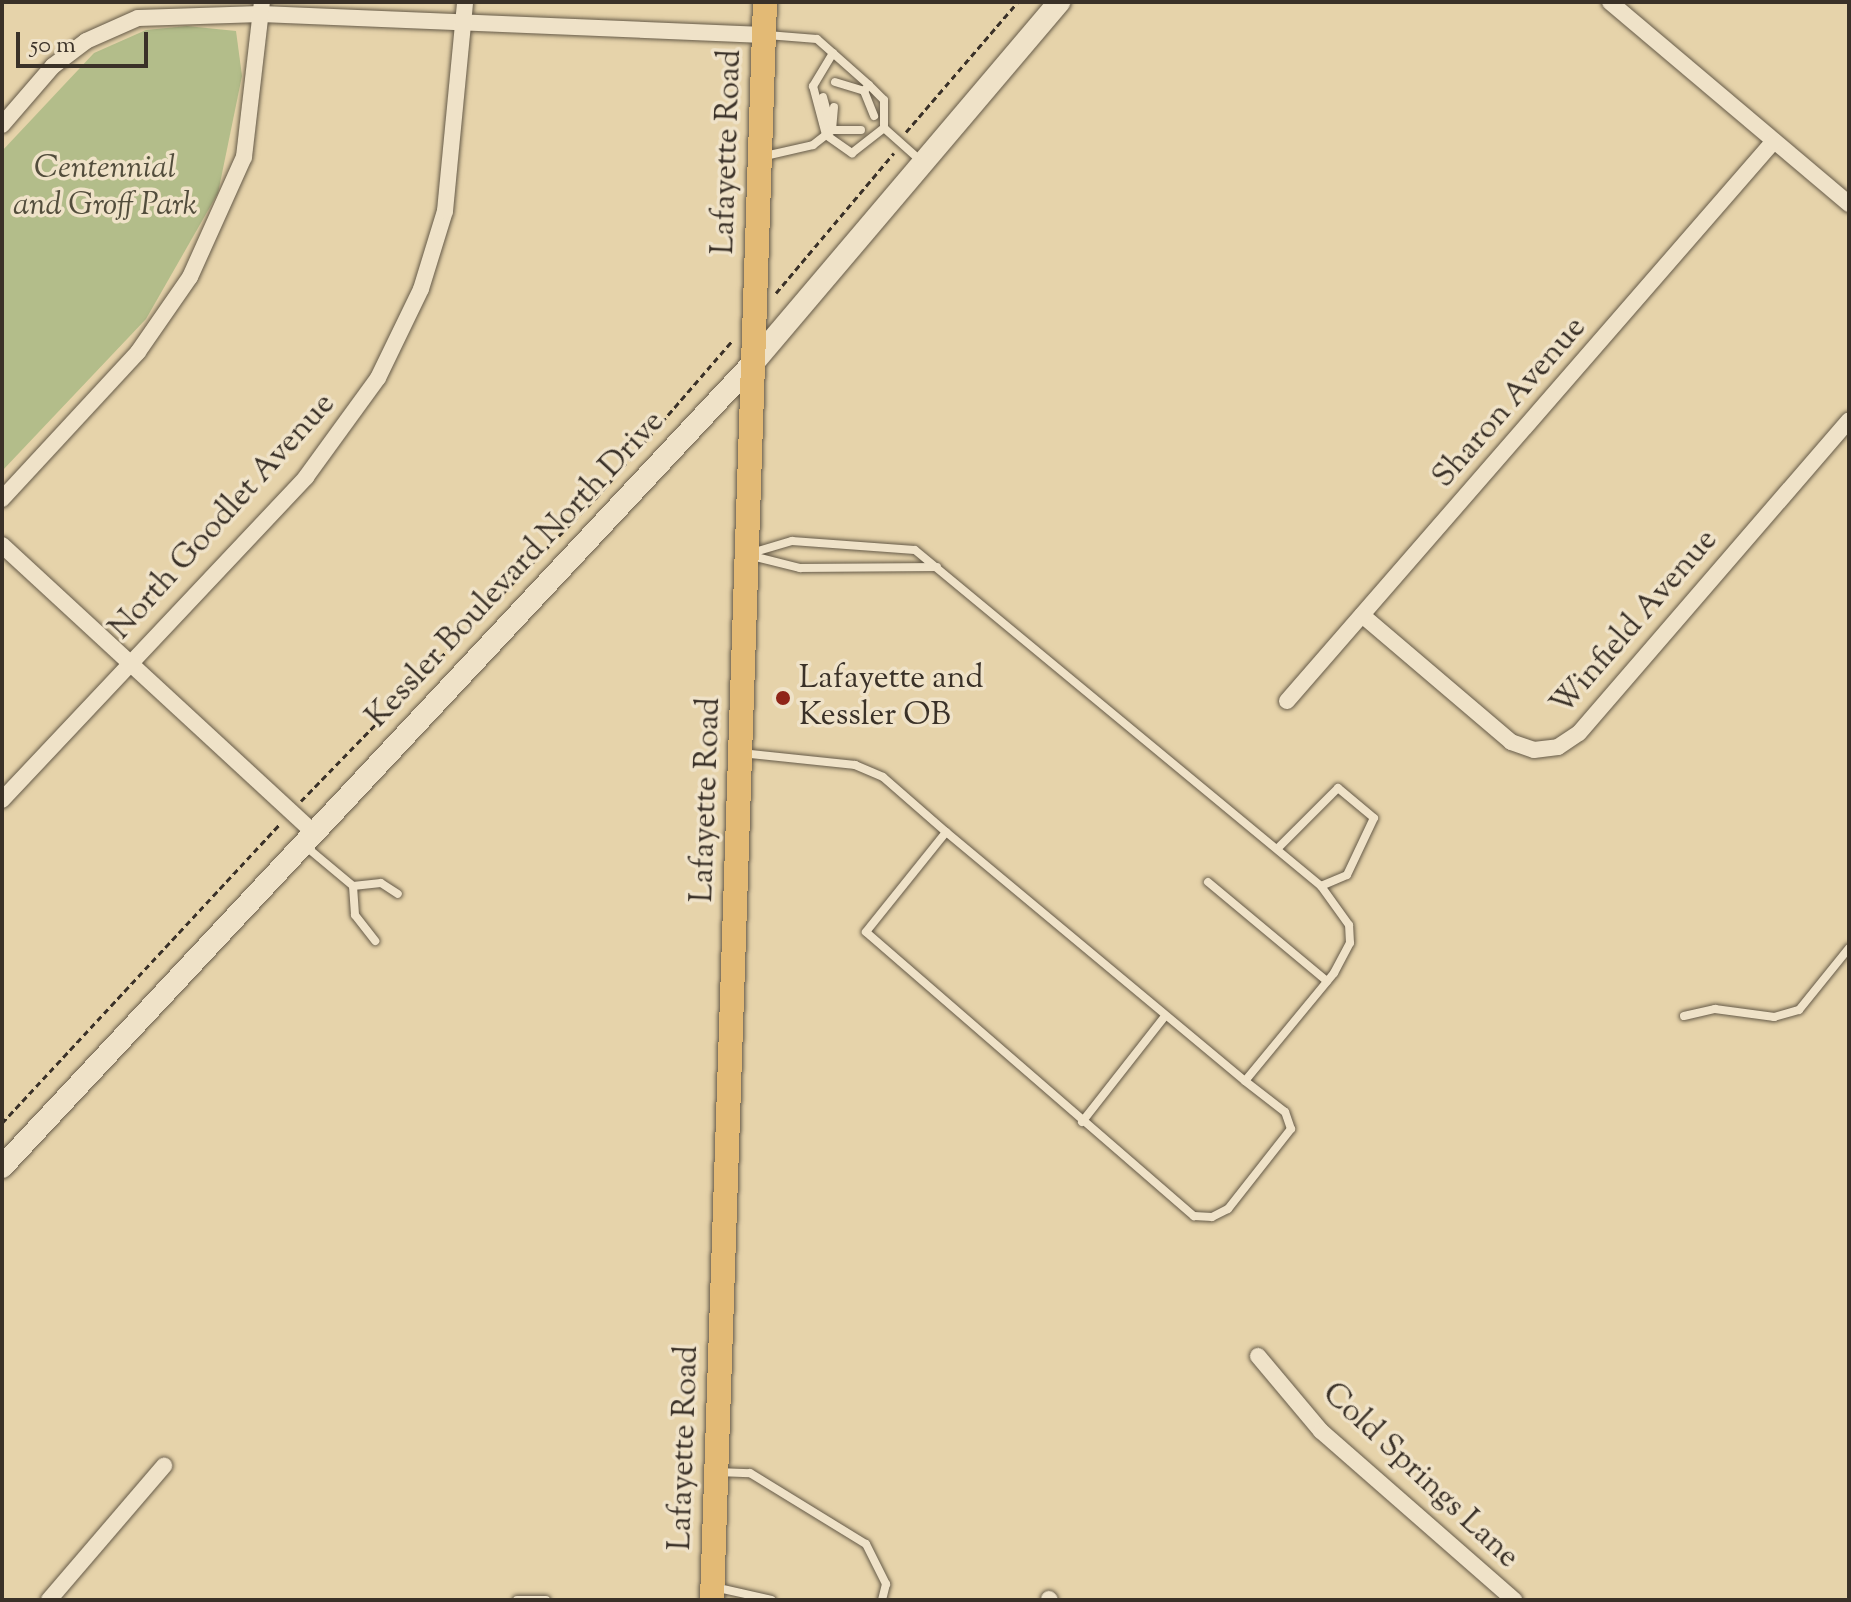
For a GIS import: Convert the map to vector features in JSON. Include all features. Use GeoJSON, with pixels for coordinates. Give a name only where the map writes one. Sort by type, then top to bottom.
{"type":"FeatureCollection","features":[{"type":"Feature","properties":{"kind":"main road","name":"Lafayette Road"},"geometry":{"type":"LineString","coordinates":[[712,1593],[765,2]]}},
{"type":"Feature","properties":{"kind":"main road","name":"Kessler Boulevard North Drive"},"geometry":{"type":"LineString","coordinates":[[2,1167],[754,362],[1059,2]]}},
{"type":"Feature","properties":{"kind":"street","name":"North Goodlet Avenue"},"geometry":{"type":"LineString","coordinates":[[2,800],[312,471],[394,349],[447,203],[465,2]]}},
{"type":"Feature","properties":{"kind":"street"},"geometry":{"type":"LineString","coordinates":[[1610,2],[1849,204]]}},
{"type":"Feature","properties":{"kind":"street"},"geometry":{"type":"LineString","coordinates":[[2,499],[138,352],[190,277],[244,157],[261,8]]}},
{"type":"Feature","properties":{"kind":"street"},"geometry":{"type":"LineString","coordinates":[[2,125],[53,66],[118,26],[177,15],[261,8],[764,35]]}},
{"type":"Feature","properties":{"kind":"street","name":"Sharon Avenue"},"geometry":{"type":"LineString","coordinates":[[1287,701],[1774,141]]}},
{"type":"Feature","properties":{"kind":"street","name":"Winfield Avenue"},"geometry":{"type":"LineString","coordinates":[[1362,615],[1511,742],[1534,750],[1558,747],[1579,733],[1849,420]]}},
{"type":"Feature","properties":{"kind":"street"},"geometry":{"type":"LineString","coordinates":[[2,545],[291,812],[309,839]]}},
{"type":"Feature","properties":{"kind":"street","name":"Cold Springs Lane"},"geometry":{"type":"LineString","coordinates":[[1258,1356],[1321,1431],[1514,1600]]}},
{"type":"Feature","properties":{"kind":"street"},"geometry":{"type":"LineString","coordinates":[[49,1600],[164,1466]]}},
{"type":"Feature","properties":{"kind":"lane"},"geometry":{"type":"LineString","coordinates":[[764,35],[817,39],[867,88],[884,100],[884,128],[923,163]]}},
{"type":"Feature","properties":{"kind":"lane"},"geometry":{"type":"LineString","coordinates":[[833,53],[813,86],[829,132],[852,153],[884,128]]}},
{"type":"Feature","properties":{"kind":"lane"},"geometry":{"type":"LineString","coordinates":[[835,82],[867,88]]}},
{"type":"Feature","properties":{"kind":"lane"},"geometry":{"type":"LineString","coordinates":[[847,92],[867,88]]}},
{"type":"Feature","properties":{"kind":"lane"},"geometry":{"type":"LineString","coordinates":[[864,107],[867,88]]}},
{"type":"Feature","properties":{"kind":"lane"},"geometry":{"type":"LineString","coordinates":[[867,88],[874,116]]}},
{"type":"Feature","properties":{"kind":"lane"},"geometry":{"type":"LineString","coordinates":[[823,97],[829,132]]}},
{"type":"Feature","properties":{"kind":"lane"},"geometry":{"type":"LineString","coordinates":[[829,132],[834,107]]}},
{"type":"Feature","properties":{"kind":"lane"},"geometry":{"type":"LineString","coordinates":[[760,157],[813,145],[829,132],[852,122]]}},
{"type":"Feature","properties":{"kind":"lane"},"geometry":{"type":"LineString","coordinates":[[829,132],[861,130]]}},
{"type":"Feature","properties":{"kind":"lane"},"geometry":{"type":"LineString","coordinates":[[748,554],[807,542],[915,550],[1321,886],[1349,925],[1350,943],[1327,981],[1245,1081]]}},
{"type":"Feature","properties":{"kind":"lane"},"geometry":{"type":"LineString","coordinates":[[748,554],[800,568],[937,567]]}},
{"type":"Feature","properties":{"kind":"lane"},"geometry":{"type":"LineString","coordinates":[[741,753],[855,765],[883,777],[1165,1016],[1285,1112],[1291,1129],[1228,1209],[1212,1217],[1194,1216],[866,932],[946,832]]}},
{"type":"Feature","properties":{"kind":"lane"},"geometry":{"type":"LineString","coordinates":[[1278,848],[1338,788],[1374,818],[1347,875],[1321,886]]}},
{"type":"Feature","properties":{"kind":"lane"},"geometry":{"type":"LineString","coordinates":[[309,839],[353,886],[355,915],[375,941]]}},
{"type":"Feature","properties":{"kind":"lane"},"geometry":{"type":"LineString","coordinates":[[1208,882],[1327,981]]}},
{"type":"Feature","properties":{"kind":"lane"},"geometry":{"type":"LineString","coordinates":[[353,886],[381,883],[398,894]]}},
{"type":"Feature","properties":{"kind":"lane"},"geometry":{"type":"LineString","coordinates":[[1684,1016],[1715,1009],[1774,1017],[1799,1010],[1849,948]]}},
{"type":"Feature","properties":{"kind":"lane"},"geometry":{"type":"LineString","coordinates":[[1082,1122],[1165,1016]]}},
{"type":"Feature","properties":{"kind":"lane"},"geometry":{"type":"LineString","coordinates":[[716,1472],[750,1473],[866,1544],[886,1584],[882,1600]]}},
{"type":"Feature","properties":{"kind":"lane"},"geometry":{"type":"LineString","coordinates":[[712,1593],[772,1600]]}},
{"type":"Feature","properties":{"kind":"lane"},"geometry":{"type":"LineString","coordinates":[[517,1600],[546,1600]]}},
{"type":"Feature","properties":{"kind":"path"},"geometry":{"type":"LineString","coordinates":[[2,1123],[291,812],[596,498],[755,317],[1018,2]]}},
{"type":"Feature","properties":{"kind":"green space","name":"Centennial and Groff Park"},"geometry":{"type":"Polygon","coordinates":[[[187,26],[236,31],[242,76],[218,193],[146,319],[2,471],[2,151],[94,53],[146,30],[187,26]]]}},
{"type":"Feature","properties":{"kind":"place","name":"Lafayette and Kessler OB"},"geometry":{"type":"Point","coordinates":[783,698]}}]}
